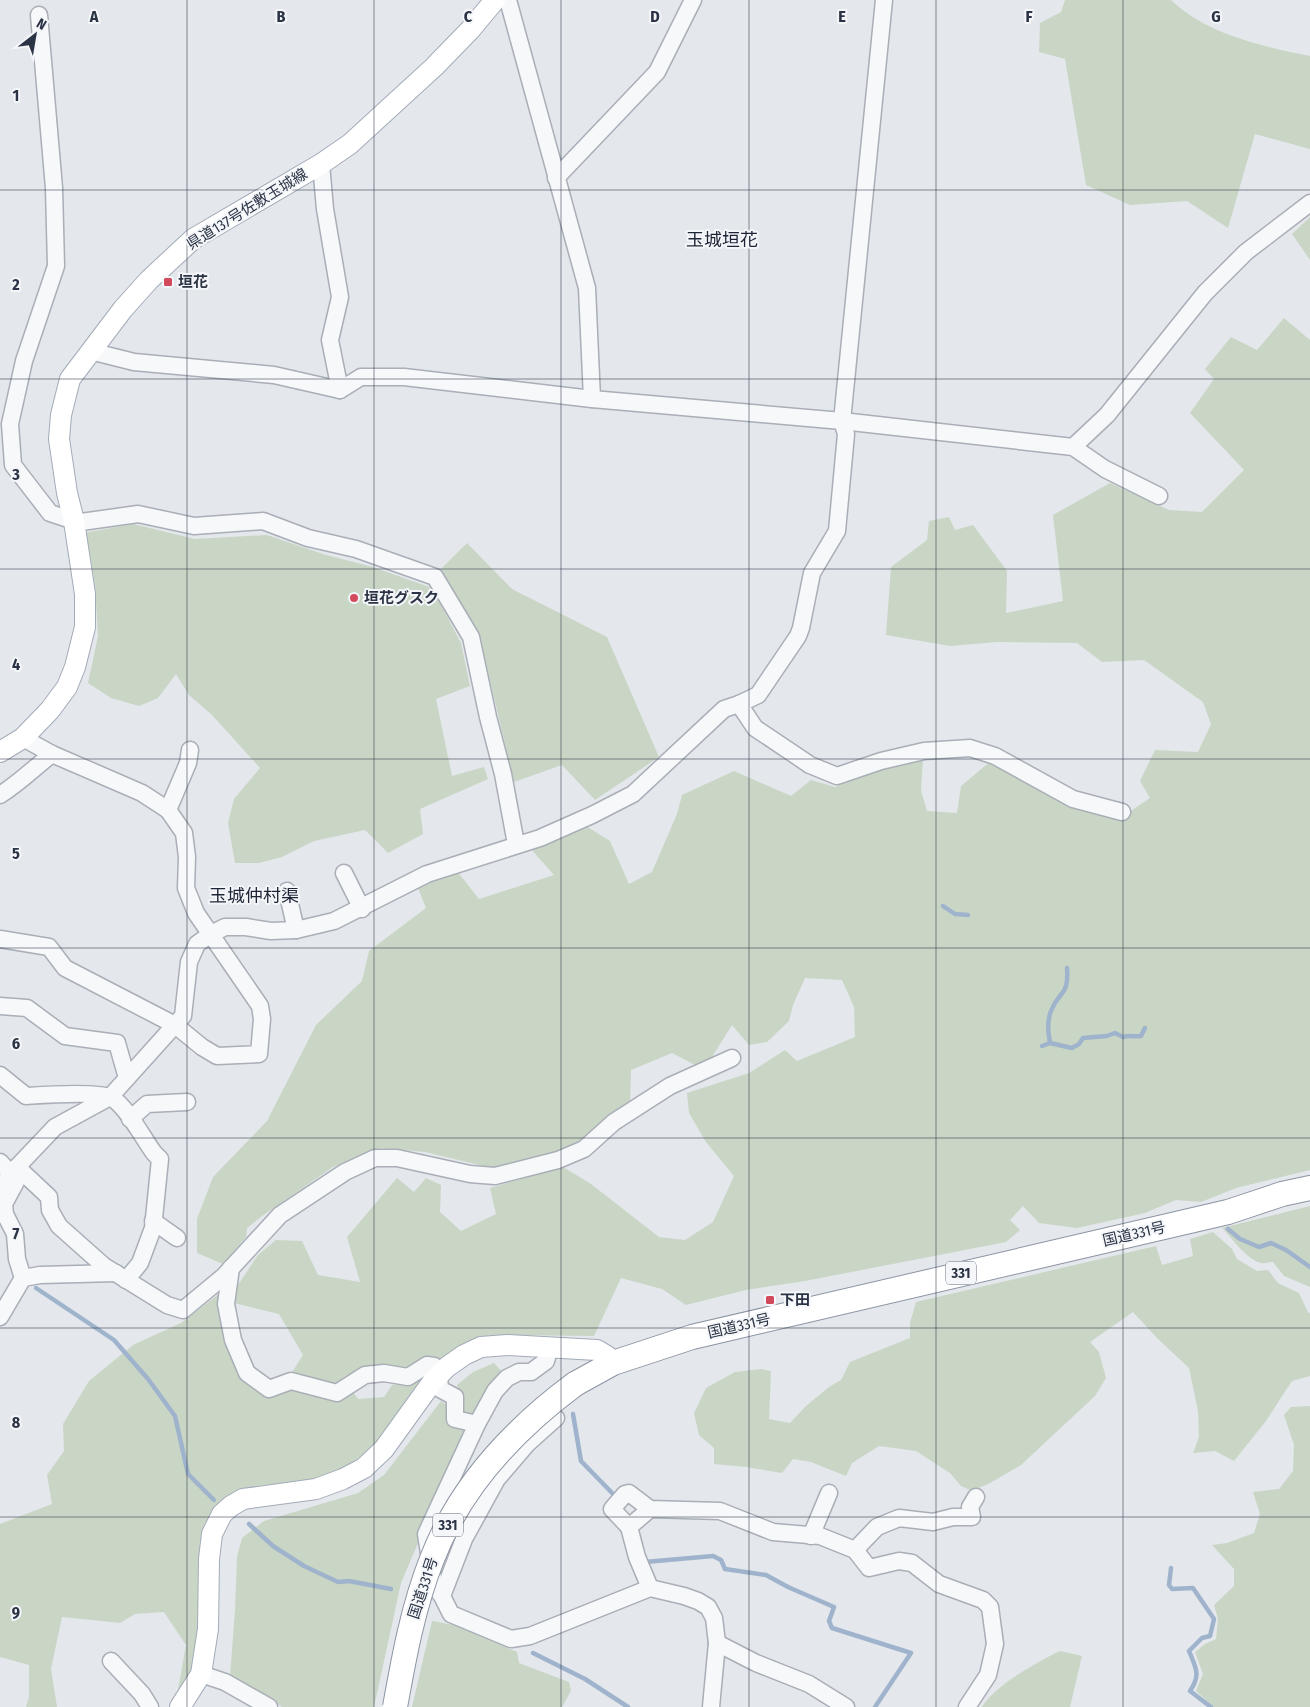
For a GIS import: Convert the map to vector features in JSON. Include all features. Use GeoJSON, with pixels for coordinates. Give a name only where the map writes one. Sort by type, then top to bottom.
{"type":"FeatureCollection","features":[{"type":"Feature","properties":{"kind":"highway","name":"国道331号"},"geometry":{"type":"LineString","coordinates":[[395,1707],[409,1632],[420,1594],[432,1558],[466,1493],[507,1442],[547,1405],[575,1384],[613,1363],[692,1337],[1221,1214],[1282,1194],[1310,1188]]}},
{"type":"Feature","properties":{"kind":"main road","name":"県道137号佐敷玉城線"},"geometry":{"type":"LineString","coordinates":[[0,752],[23,738],[50,710],[66,687],[75,667],[85,627],[85,594],[59,440],[61,415],[70,379],[123,309],[149,280],[193,239],[321,164],[350,144],[434,67],[470,30],[495,0]]}},
{"type":"Feature","properties":{"kind":"main road"},"geometry":{"type":"LineString","coordinates":[[180,1707],[201,1674],[208,1629],[209,1559],[212,1534],[222,1514],[231,1506],[243,1500],[316,1489],[343,1479],[364,1468],[384,1449],[432,1382],[464,1355],[481,1347],[508,1345],[597,1350],[607,1356],[613,1363]]}},
{"type":"Feature","properties":{"kind":"street"},"geometry":{"type":"LineString","coordinates":[[508,0],[587,288],[592,399]]}},
{"type":"Feature","properties":{"kind":"street"},"geometry":{"type":"LineString","coordinates":[[556,178],[658,72],[692,0]]}},
{"type":"Feature","properties":{"kind":"street"},"geometry":{"type":"LineString","coordinates":[[0,1188],[55,1127],[110,1097],[183,1016],[189,962],[197,944],[211,934],[225,927],[246,927],[271,931],[296,930],[334,921],[362,909],[427,874],[549,834],[633,794],[724,708],[739,704],[758,695],[798,636],[812,573],[837,531],[846,434],[842,421],[884,0]]}},
{"type":"Feature","properties":{"kind":"street"},"geometry":{"type":"LineString","coordinates":[[39,15],[54,188],[56,266],[24,361],[10,424],[13,465],[50,513],[74,521],[81,522],[138,514],[194,526],[263,521],[308,538],[356,549],[435,577],[470,637],[503,774],[516,844]]}},
{"type":"Feature","properties":{"kind":"street"},"geometry":{"type":"LineString","coordinates":[[321,164],[325,209],[340,298],[330,340],[340,390]]}},
{"type":"Feature","properties":{"kind":"street"},"geometry":{"type":"LineString","coordinates":[[1072,447],[1106,415],[1205,293],[1246,252],[1310,203]]}},
{"type":"Feature","properties":{"kind":"street"},"geometry":{"type":"LineString","coordinates":[[90,351],[134,362],[274,376],[340,390],[361,377],[404,377],[592,399],[842,421],[1072,447],[1105,469],[1159,496]]}},
{"type":"Feature","properties":{"kind":"street"},"geometry":{"type":"LineString","coordinates":[[739,704],[755,728],[810,765],[837,776],[880,761],[915,753],[970,748],[995,756],[1073,799],[1122,812]]}},
{"type":"Feature","properties":{"kind":"street"},"geometry":{"type":"LineString","coordinates":[[0,939],[49,947],[65,968],[175,1025],[202,1047],[217,1056],[259,1054],[262,1019],[260,1006],[196,913],[186,888],[187,857],[184,833],[168,810],[142,793],[52,754],[23,738]]}},
{"type":"Feature","properties":{"kind":"street"},"geometry":{"type":"LineString","coordinates":[[168,810],[188,763],[190,750]]}},
{"type":"Feature","properties":{"kind":"street"},"geometry":{"type":"LineString","coordinates":[[0,795],[16,785],[27,773],[52,754]]}},
{"type":"Feature","properties":{"kind":"street"},"geometry":{"type":"LineString","coordinates":[[344,873],[362,909]]}},
{"type":"Feature","properties":{"kind":"street"},"geometry":{"type":"LineString","coordinates":[[287,891],[296,930]]}},
{"type":"Feature","properties":{"kind":"street"},"geometry":{"type":"LineString","coordinates":[[0,1006],[27,1008],[65,1036],[117,1043],[127,1078]]}},
{"type":"Feature","properties":{"kind":"street"},"geometry":{"type":"LineString","coordinates":[[0,1162],[17,1171],[49,1197],[50,1210],[59,1226],[104,1266],[167,1305],[183,1310],[224,1276],[280,1215],[345,1172],[376,1158],[397,1158],[470,1174],[495,1176],[558,1160],[584,1149],[614,1122],[670,1086],[732,1058]]}},
{"type":"Feature","properties":{"kind":"street"},"geometry":{"type":"LineString","coordinates":[[0,1075],[26,1096],[69,1094],[110,1097],[124,1109],[160,1159],[153,1228],[140,1263],[121,1277],[40,1275],[23,1278]]}},
{"type":"Feature","properties":{"kind":"street"},"geometry":{"type":"LineString","coordinates":[[130,1119],[147,1104],[187,1102]]}},
{"type":"Feature","properties":{"kind":"street"},"geometry":{"type":"LineString","coordinates":[[0,1317],[23,1278],[17,1259],[15,1234],[5,1214],[4,1204],[17,1171]]}},
{"type":"Feature","properties":{"kind":"street"},"geometry":{"type":"LineString","coordinates":[[153,1220],[177,1238]]}},
{"type":"Feature","properties":{"kind":"street"},"geometry":{"type":"LineString","coordinates":[[231,1268],[226,1304],[233,1340],[247,1373],[269,1389],[291,1380],[337,1393],[365,1375],[384,1373],[408,1377],[427,1365],[434,1366],[439,1375],[440,1389],[455,1397],[455,1419],[477,1424]]}},
{"type":"Feature","properties":{"kind":"street"},"geometry":{"type":"LineString","coordinates":[[550,1348],[546,1361],[531,1372],[520,1372],[507,1378],[495,1391],[477,1424],[426,1534],[434,1585],[451,1614],[511,1639],[530,1636],[650,1588],[698,1601],[708,1607],[714,1618],[717,1643],[711,1707]]}},
{"type":"Feature","properties":{"kind":"street"},"geometry":{"type":"LineString","coordinates":[[442,1596],[464,1539],[497,1478],[526,1444],[556,1418]]}},
{"type":"Feature","properties":{"kind":"street"},"geometry":{"type":"LineString","coordinates":[[650,1588],[636,1557],[629,1527],[612,1509],[624,1494],[629,1493],[650,1509],[720,1511],[773,1532],[820,1536],[855,1550],[869,1568],[899,1561],[912,1563],[939,1584],[982,1600],[990,1607],[995,1644],[994,1652],[988,1675],[967,1707]]}},
{"type":"Feature","properties":{"kind":"street"},"geometry":{"type":"LineString","coordinates":[[811,1536],[829,1493]]}},
{"type":"Feature","properties":{"kind":"street"},"geometry":{"type":"LineString","coordinates":[[855,1550],[877,1527],[899,1518],[933,1522],[953,1517],[972,1518],[970,1507],[976,1497]]}},
{"type":"Feature","properties":{"kind":"street"},"geometry":{"type":"LineString","coordinates":[[629,1527],[650,1509]]}},
{"type":"Feature","properties":{"kind":"street"},"geometry":{"type":"LineString","coordinates":[[717,1643],[756,1663],[809,1684],[846,1707]]}},
{"type":"Feature","properties":{"kind":"street"},"geometry":{"type":"LineString","coordinates":[[111,1661],[142,1694],[150,1707]]}},
{"type":"Feature","properties":{"kind":"street"},"geometry":{"type":"LineString","coordinates":[[201,1674],[225,1682],[269,1707]]}},
{"type":"Feature","properties":{"kind":"green space"},"geometry":{"type":"Polygon","coordinates":[[[1065,0],[1171,0],[1202,22],[1236,37],[1310,56],[1310,149],[1255,134],[1228,228],[1187,201],[1130,205],[1086,185],[1065,59],[1039,52],[1040,23],[1061,12],[1065,0]]]}},
{"type":"Feature","properties":{"kind":"green space"},"geometry":{"type":"Polygon","coordinates":[[[1310,217],[1310,260],[1292,234],[1310,217]]]}},
{"type":"Feature","properties":{"kind":"green space"},"geometry":{"type":"Polygon","coordinates":[[[1284,318],[1310,340],[1310,1170],[1236,1188],[1201,1202],[1176,1200],[1145,1213],[1077,1228],[1039,1223],[1023,1206],[1010,1220],[1020,1230],[1006,1242],[805,1281],[746,1290],[686,1305],[662,1289],[621,1278],[594,1336],[500,1335],[464,1344],[442,1366],[433,1357],[409,1368],[398,1370],[372,1367],[345,1376],[335,1385],[291,1374],[303,1355],[279,1314],[234,1303],[238,1285],[258,1255],[276,1240],[302,1241],[318,1275],[360,1282],[347,1237],[397,1178],[414,1192],[426,1178],[441,1185],[440,1212],[461,1231],[496,1214],[490,1188],[563,1167],[591,1184],[659,1237],[685,1240],[713,1222],[734,1176],[706,1142],[689,1113],[687,1093],[749,1073],[785,1050],[797,1061],[855,1037],[854,1007],[842,980],[805,978],[793,1005],[789,1021],[767,1042],[749,1045],[732,1025],[710,1060],[695,1065],[672,1053],[631,1070],[630,1103],[607,1117],[580,1143],[551,1154],[492,1168],[425,1152],[380,1148],[333,1167],[262,1216],[247,1228],[246,1237],[223,1264],[197,1253],[197,1219],[213,1177],[267,1121],[316,1025],[362,981],[369,951],[426,908],[418,888],[457,871],[479,899],[554,875],[530,848],[586,826],[610,841],[629,884],[652,872],[677,814],[682,795],[734,771],[791,796],[811,780],[835,787],[887,768],[923,759],[921,791],[927,811],[957,813],[961,786],[991,761],[1122,817],[1150,798],[1140,781],[1155,750],[1198,752],[1211,724],[1203,702],[1144,660],[1102,662],[1077,643],[997,642],[950,646],[886,635],[891,567],[927,540],[929,521],[949,517],[955,530],[973,525],[1007,571],[1006,613],[1063,601],[1053,515],[1110,483],[1169,510],[1202,512],[1244,470],[1190,413],[1214,379],[1205,369],[1231,337],[1257,350],[1284,318]]]}},
{"type":"Feature","properties":{"kind":"green space"},"geometry":{"type":"Polygon","coordinates":[[[133,524],[195,539],[267,535],[326,555],[373,567],[432,588],[461,643],[470,686],[436,699],[452,776],[484,767],[488,779],[420,809],[423,834],[388,853],[365,830],[314,841],[282,857],[259,863],[235,863],[228,823],[234,799],[260,768],[212,715],[189,695],[176,674],[158,698],[139,706],[111,698],[88,683],[98,636],[95,585],[90,554],[84,533],[133,524]]]}},
{"type":"Feature","properties":{"kind":"green space"},"geometry":{"type":"Polygon","coordinates":[[[467,543],[512,589],[607,637],[659,757],[595,800],[562,765],[514,782],[478,630],[439,571],[467,543]]]}},
{"type":"Feature","properties":{"kind":"green space"},"geometry":{"type":"Polygon","coordinates":[[[1310,1206],[1310,1287],[1284,1276],[1273,1262],[1262,1263],[1250,1258],[1222,1228],[1310,1206]]]}},
{"type":"Feature","properties":{"kind":"green space"},"geometry":{"type":"Polygon","coordinates":[[[1213,1232],[1232,1249],[1237,1259],[1257,1271],[1268,1270],[1278,1283],[1299,1293],[1310,1314],[1310,1376],[1292,1381],[1266,1421],[1234,1461],[1215,1451],[1193,1453],[1199,1437],[1198,1411],[1189,1368],[1133,1312],[1090,1342],[1099,1352],[1106,1378],[1095,1396],[1021,1465],[972,1491],[961,1486],[950,1473],[916,1451],[879,1446],[852,1463],[846,1476],[811,1462],[793,1459],[782,1473],[714,1464],[714,1448],[699,1435],[694,1413],[706,1388],[735,1372],[761,1369],[771,1371],[769,1419],[790,1423],[806,1406],[829,1387],[841,1380],[850,1362],[910,1338],[910,1323],[916,1302],[1156,1246],[1162,1265],[1193,1256],[1190,1239],[1213,1232]]]}},
{"type":"Feature","properties":{"kind":"green space"},"geometry":{"type":"Polygon","coordinates":[[[220,1293],[227,1342],[270,1396],[294,1389],[337,1402],[352,1391],[358,1399],[384,1397],[392,1385],[409,1382],[425,1372],[430,1375],[391,1432],[344,1468],[309,1481],[262,1485],[228,1497],[204,1524],[201,1621],[194,1667],[178,1690],[186,1645],[164,1612],[135,1614],[120,1623],[62,1617],[51,1669],[57,1707],[26,1707],[29,1697],[29,1665],[0,1657],[0,1524],[52,1504],[47,1475],[64,1451],[63,1424],[89,1381],[133,1345],[181,1323],[220,1293]]]}},
{"type":"Feature","properties":{"kind":"green space"},"geometry":{"type":"Polygon","coordinates":[[[494,1363],[502,1372],[474,1417],[461,1415],[460,1394],[457,1385],[473,1372],[494,1363]]]}},
{"type":"Feature","properties":{"kind":"green space"},"geometry":{"type":"Polygon","coordinates":[[[441,1401],[447,1405],[449,1427],[466,1431],[401,1583],[374,1707],[282,1707],[230,1677],[237,1557],[242,1538],[264,1521],[358,1493],[384,1475],[441,1401]]]}},
{"type":"Feature","properties":{"kind":"green space"},"geometry":{"type":"Polygon","coordinates":[[[1310,1406],[1310,1707],[1214,1707],[1196,1691],[1203,1674],[1195,1652],[1205,1644],[1216,1639],[1218,1619],[1214,1605],[1234,1586],[1234,1569],[1212,1545],[1227,1543],[1254,1533],[1260,1514],[1253,1492],[1279,1489],[1293,1471],[1294,1445],[1284,1415],[1291,1407],[1310,1406]]]}},
{"type":"Feature","properties":{"kind":"green space"},"geometry":{"type":"Polygon","coordinates":[[[432,1621],[454,1625],[517,1652],[519,1663],[569,1682],[571,1691],[562,1707],[412,1707],[432,1621]]]}},
{"type":"Feature","properties":{"kind":"green space"},"geometry":{"type":"Polygon","coordinates":[[[1060,1651],[1082,1656],[1070,1707],[982,1707],[1006,1683],[1028,1668],[1060,1651]]]}},
{"type":"Feature","properties":{"kind":"waterway"},"geometry":{"type":"LineString","coordinates":[[943,906],[955,914],[968,915]]}},
{"type":"Feature","properties":{"kind":"waterway"},"geometry":{"type":"LineString","coordinates":[[1042,1046],[1050,1043],[1048,1027],[1050,1015],[1054,1004],[1065,989],[1067,968]]}},
{"type":"Feature","properties":{"kind":"waterway"},"geometry":{"type":"LineString","coordinates":[[1050,1043],[1072,1048],[1079,1044],[1083,1038],[1107,1036],[1115,1033],[1123,1037],[1141,1036],[1145,1028]]}},
{"type":"Feature","properties":{"kind":"waterway"},"geometry":{"type":"LineString","coordinates":[[1228,1229],[1240,1239],[1259,1247],[1271,1243],[1286,1250],[1310,1267]]}},
{"type":"Feature","properties":{"kind":"waterway"},"geometry":{"type":"LineString","coordinates":[[36,1288],[114,1340],[148,1379],[175,1416],[188,1474],[214,1500]]}},
{"type":"Feature","properties":{"kind":"waterway"},"geometry":{"type":"LineString","coordinates":[[573,1414],[581,1461],[616,1497]]}},
{"type":"Feature","properties":{"kind":"waterway"},"geometry":{"type":"LineString","coordinates":[[249,1524],[273,1546],[304,1566],[338,1582],[349,1581],[391,1589]]}},
{"type":"Feature","properties":{"kind":"waterway"},"geometry":{"type":"LineString","coordinates":[[645,1562],[713,1556],[721,1560],[725,1569],[766,1575],[834,1607],[829,1621],[832,1628],[911,1653],[875,1707]]}},
{"type":"Feature","properties":{"kind":"waterway"},"geometry":{"type":"LineString","coordinates":[[1171,1568],[1169,1585],[1172,1589],[1193,1588],[1214,1619],[1210,1636],[1202,1638],[1189,1651],[1196,1671],[1195,1680],[1190,1691],[1211,1707]]}},
{"type":"Feature","properties":{"kind":"waterway"},"geometry":{"type":"LineString","coordinates":[[533,1653],[585,1679],[628,1707]]}},
{"type":"Feature","properties":{"kind":"place","name":"垣花"},"geometry":{"type":"Point","coordinates":[168,282]}},
{"type":"Feature","properties":{"kind":"place","name":"垣花グスク"},"geometry":{"type":"Point","coordinates":[354,598]}},
{"type":"Feature","properties":{"kind":"place","name":"下田"},"geometry":{"type":"Point","coordinates":[770,1300]}},
{"type":"Feature","properties":{"kind":"district","name":"玉城垣花"},"geometry":{"type":"Point","coordinates":[722,240]}},
{"type":"Feature","properties":{"kind":"district","name":"玉城仲村渠"},"geometry":{"type":"Point","coordinates":[254,896]}}]}
